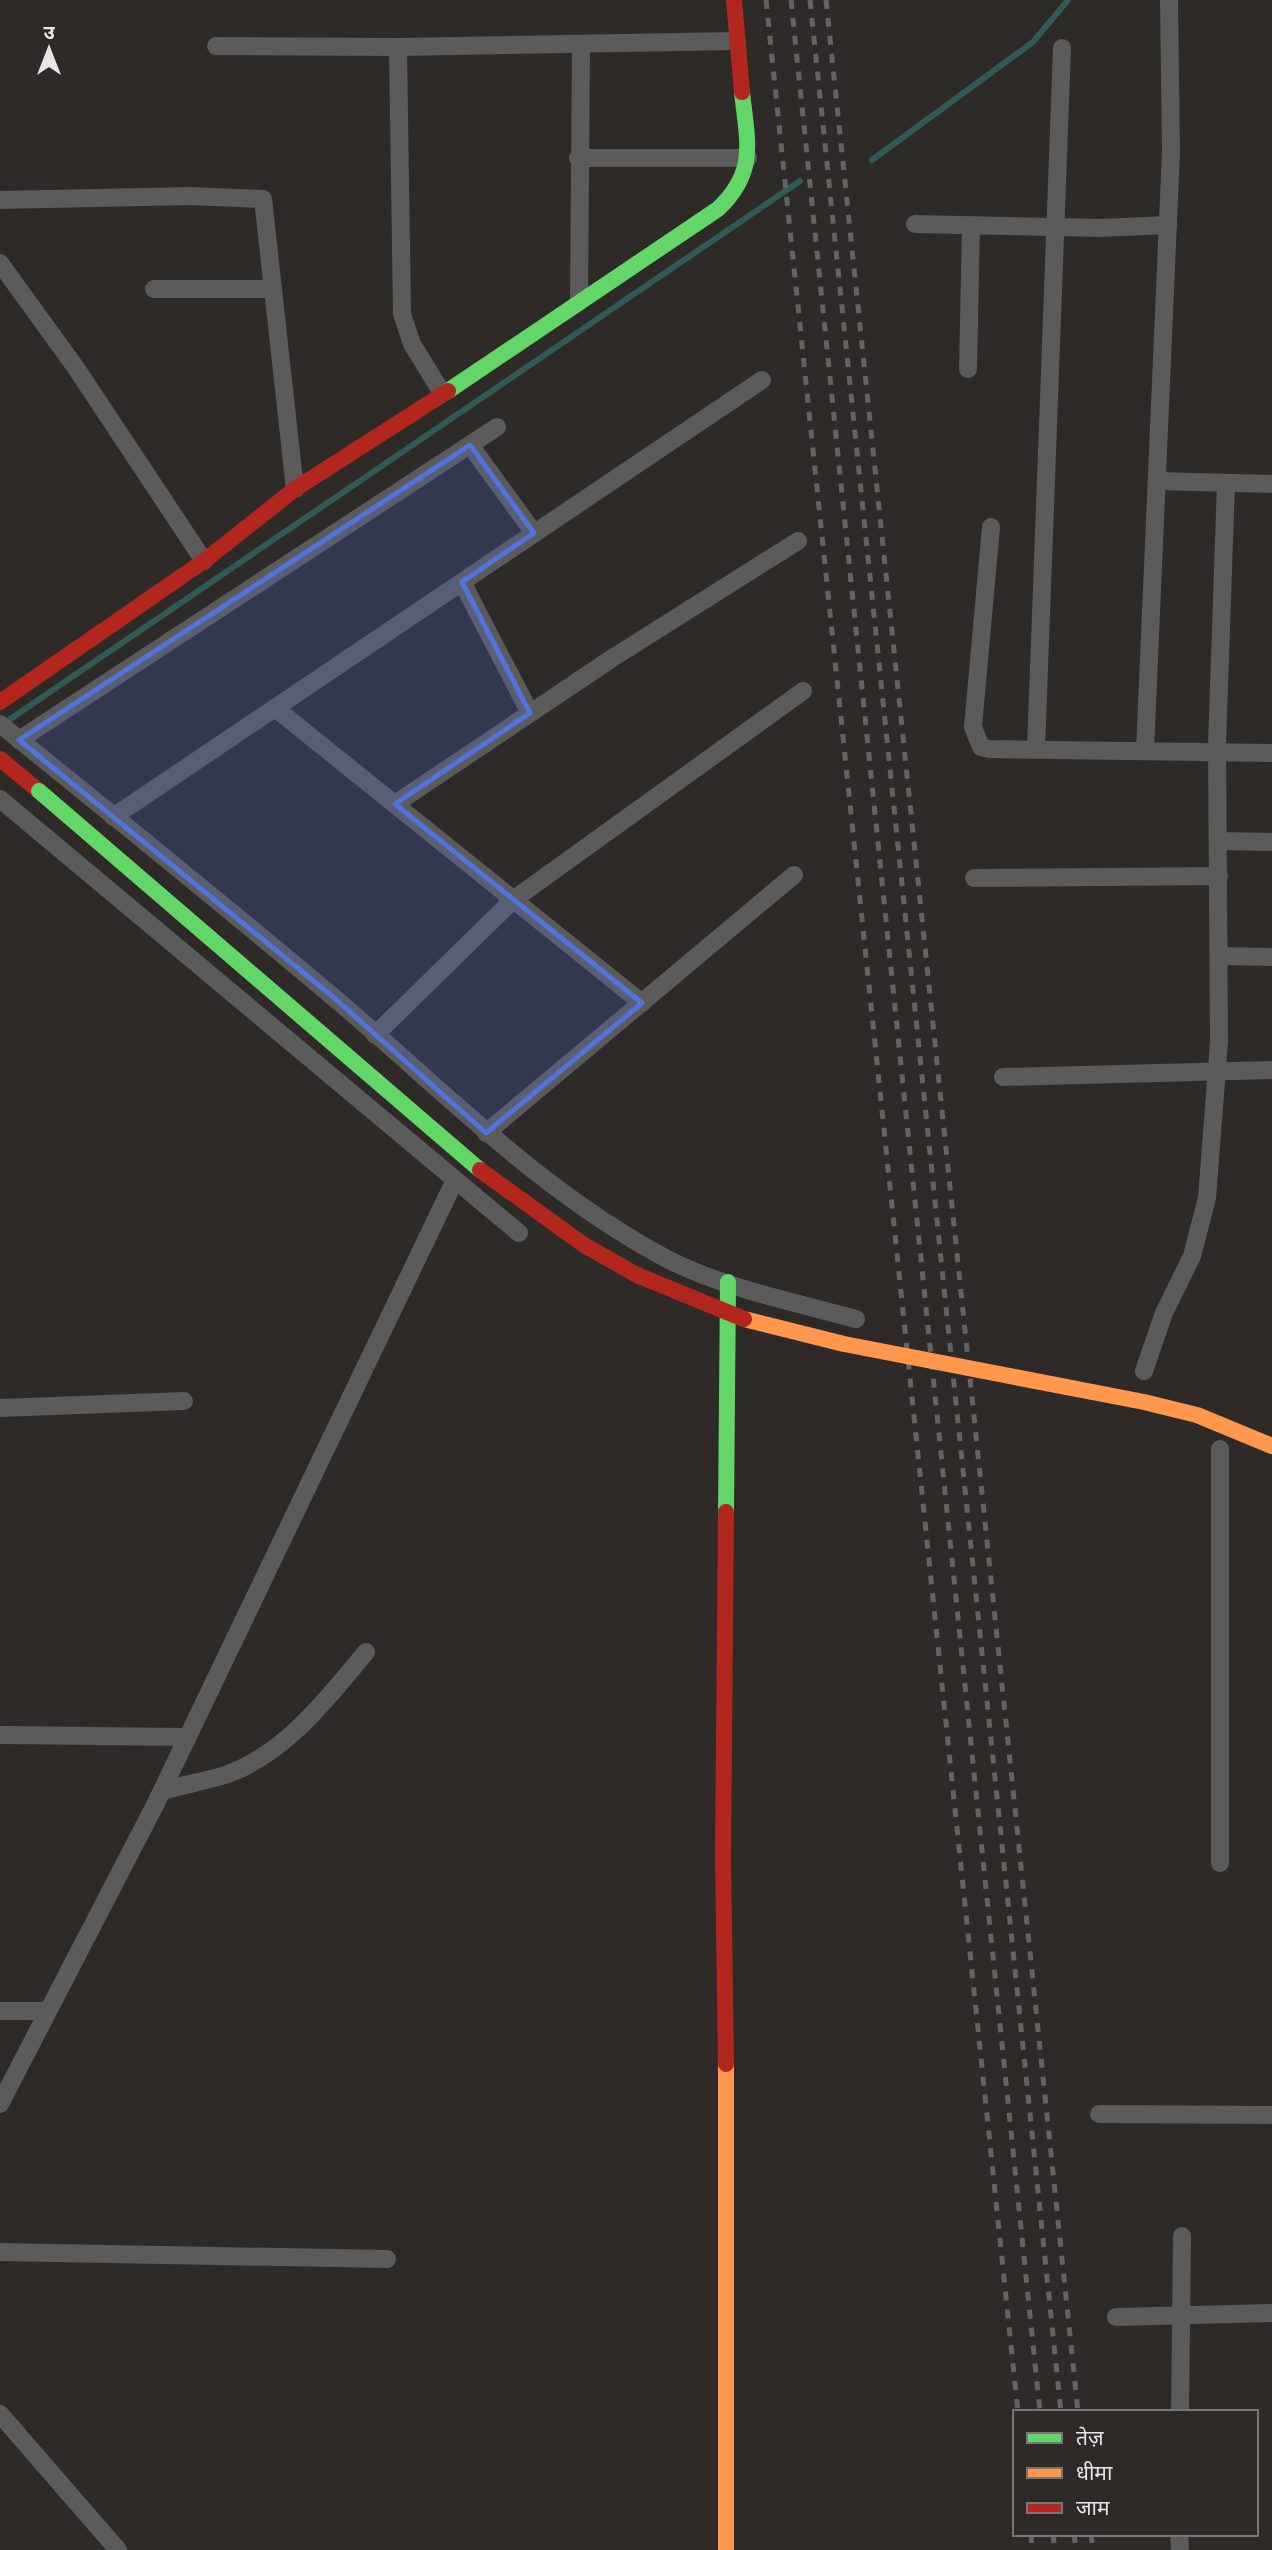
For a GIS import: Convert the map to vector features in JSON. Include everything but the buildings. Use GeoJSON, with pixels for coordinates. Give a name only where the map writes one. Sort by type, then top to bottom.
{"type":"FeatureCollection","features":[{"type":"Feature","properties":{"kind":"street"},"geometry":{"type":"LineString","coordinates":[[0,702],[204,561],[295,489],[363,448],[718,209],[738,191],[747,174],[748,158],[734,0]]}},
{"type":"Feature","properties":{"kind":"street"},"geometry":{"type":"LineString","coordinates":[[1145,751],[1171,152],[1169,0]]}},
{"type":"Feature","properties":{"kind":"street"},"geometry":{"type":"LineString","coordinates":[[216,46],[398,47],[737,41]]}},
{"type":"Feature","properties":{"kind":"street"},"geometry":{"type":"LineString","coordinates":[[579,302],[578,158],[581,44]]}},
{"type":"Feature","properties":{"kind":"street"},"geometry":{"type":"LineString","coordinates":[[398,47],[402,314],[412,344],[442,393]]}},
{"type":"Feature","properties":{"kind":"street"},"geometry":{"type":"LineString","coordinates":[[1036,749],[1062,48]]}},
{"type":"Feature","properties":{"kind":"street"},"geometry":{"type":"LineString","coordinates":[[578,158],[748,158]]}},
{"type":"Feature","properties":{"kind":"street"},"geometry":{"type":"LineString","coordinates":[[0,200],[191,196],[263,199],[295,489]]}},
{"type":"Feature","properties":{"kind":"street"},"geometry":{"type":"LineString","coordinates":[[915,224],[1057,227],[1168,225]]}},
{"type":"Feature","properties":{"kind":"street"},"geometry":{"type":"LineString","coordinates":[[968,369],[971,225]]}},
{"type":"Feature","properties":{"kind":"street"},"geometry":{"type":"LineString","coordinates":[[0,263],[76,368],[204,561]]}},
{"type":"Feature","properties":{"kind":"street"},"geometry":{"type":"LineString","coordinates":[[154,289],[273,289]]}},
{"type":"Feature","properties":{"kind":"street"},"geometry":{"type":"LineString","coordinates":[[113,817],[762,380]]}},
{"type":"Feature","properties":{"kind":"street"},"geometry":{"type":"LineString","coordinates":[[497,427],[10,732],[375,1035],[486,1133],[584,1210],[671,1261],[728,1282],[856,1319]]}},
{"type":"Feature","properties":{"kind":"street"},"geometry":{"type":"LineString","coordinates":[[470,445],[534,533]]}},
{"type":"Feature","properties":{"kind":"street"},"geometry":{"type":"LineString","coordinates":[[1157,481],[1272,484]]}},
{"type":"Feature","properties":{"kind":"street"},"geometry":{"type":"LineString","coordinates":[[1144,1371],[1164,1313],[1192,1256],[1208,1198],[1217,1070],[1218,752],[1226,483]]}},
{"type":"Feature","properties":{"kind":"street"},"geometry":{"type":"LineString","coordinates":[[990,527],[974,735],[981,747],[1272,754]]}},
{"type":"Feature","properties":{"kind":"street"},"geometry":{"type":"LineString","coordinates":[[395,804],[530,713],[798,541]]}},
{"type":"Feature","properties":{"kind":"street"},"geometry":{"type":"LineString","coordinates":[[462,582],[530,713]]}},
{"type":"Feature","properties":{"kind":"street"},"geometry":{"type":"LineString","coordinates":[[375,1035],[513,900],[803,691]]}},
{"type":"Feature","properties":{"kind":"street"},"geometry":{"type":"LineString","coordinates":[[275,708],[642,1003]]}},
{"type":"Feature","properties":{"kind":"street"},"geometry":{"type":"LineString","coordinates":[[0,759],[162,895],[460,1154],[522,1202],[637,1275],[728,1315],[844,1343],[1144,1402],[1197,1415],[1272,1446]]}},
{"type":"Feature","properties":{"kind":"street"},"geometry":{"type":"LineString","coordinates":[[0,799],[519,1233]]}},
{"type":"Feature","properties":{"kind":"street"},"geometry":{"type":"LineString","coordinates":[[1218,841],[1272,842]]}},
{"type":"Feature","properties":{"kind":"street"},"geometry":{"type":"LineString","coordinates":[[486,1133],[794,875]]}},
{"type":"Feature","properties":{"kind":"street"},"geometry":{"type":"LineString","coordinates":[[974,878],[1219,876]]}},
{"type":"Feature","properties":{"kind":"street"},"geometry":{"type":"LineString","coordinates":[[1219,956],[1272,957]]}},
{"type":"Feature","properties":{"kind":"street"},"geometry":{"type":"LineString","coordinates":[[1003,1077],[1272,1069]]}},
{"type":"Feature","properties":{"kind":"street"},"geometry":{"type":"LineString","coordinates":[[0,2104],[162,1791],[455,1180]]}},
{"type":"Feature","properties":{"kind":"street"},"geometry":{"type":"LineString","coordinates":[[726,2550],[728,2266],[723,1857],[728,1282]]}},
{"type":"Feature","properties":{"kind":"street"},"geometry":{"type":"LineString","coordinates":[[0,1408],[184,1401]]}},
{"type":"Feature","properties":{"kind":"street"},"geometry":{"type":"LineString","coordinates":[[1220,1449],[1220,1863]]}},
{"type":"Feature","properties":{"kind":"street"},"geometry":{"type":"LineString","coordinates":[[162,1791],[227,1774],[260,1757],[322,1706],[366,1652]]}},
{"type":"Feature","properties":{"kind":"street"},"geometry":{"type":"LineString","coordinates":[[0,1735],[188,1737]]}},
{"type":"Feature","properties":{"kind":"street"},"geometry":{"type":"LineString","coordinates":[[0,2011],[48,2011]]}},
{"type":"Feature","properties":{"kind":"street"},"geometry":{"type":"LineString","coordinates":[[1099,2114],[1272,2115]]}},
{"type":"Feature","properties":{"kind":"street"},"geometry":{"type":"LineString","coordinates":[[1180,2410],[1182,2236]]}},
{"type":"Feature","properties":{"kind":"street"},"geometry":{"type":"LineString","coordinates":[[0,2252],[387,2259]]}},
{"type":"Feature","properties":{"kind":"street"},"geometry":{"type":"LineString","coordinates":[[1116,2317],[1272,2313]]}},
{"type":"Feature","properties":{"kind":"street"},"geometry":{"type":"LineString","coordinates":[[0,2414],[118,2550]]}},
{"type":"Feature","properties":{"kind":"highlighted area"},"geometry":{"type":"Polygon","coordinates":[[[470,445],[534,533],[462,582],[530,713],[395,804],[642,1003],[486,1133],[333,997],[19,740],[470,445]]]}},
{"type":"Feature","properties":{"kind":"waterway"},"geometry":{"type":"LineString","coordinates":[[872,160],[1033,42],[1068,0]]}},
{"type":"Feature","properties":{"kind":"waterway"},"geometry":{"type":"LineString","coordinates":[[3,724],[800,181]]}},
{"type":"Feature","properties":{"kind":"railway"},"geometry":{"type":"LineString","coordinates":[[766,0],[1018,2410]]}},
{"type":"Feature","properties":{"kind":"railway"},"geometry":{"type":"LineString","coordinates":[[791,0],[1040,2410]]}},
{"type":"Feature","properties":{"kind":"railway"},"geometry":{"type":"LineString","coordinates":[[810,0],[1061,2410]]}},
{"type":"Feature","properties":{"kind":"railway"},"geometry":{"type":"LineString","coordinates":[[826,0],[1078,2410]]}},
{"type":"Feature","properties":{"kind":"railway"},"geometry":{"type":"LineString","coordinates":[[1031,2536],[1032,2550]]}},
{"type":"Feature","properties":{"kind":"railway"},"geometry":{"type":"LineString","coordinates":[[1053,2536],[1055,2550]]}},
{"type":"Feature","properties":{"kind":"railway"},"geometry":{"type":"LineString","coordinates":[[1074,2536],[1076,2550]]}},
{"type":"Feature","properties":{"kind":"railway"},"geometry":{"type":"LineString","coordinates":[[1091,2536],[1093,2550]]}},
{"type":"Feature","properties":{"kind":"traffic: fast"},"geometry":{"type":"LineString","coordinates":[[448,391],[718,209],[739,182],[747,155],[742,92]]}},
{"type":"Feature","properties":{"kind":"traffic: fast"},"geometry":{"type":"LineString","coordinates":[[39,791],[480,1170]]}},
{"type":"Feature","properties":{"kind":"traffic: fast"},"geometry":{"type":"LineString","coordinates":[[726,1512],[728,1282]]}},
{"type":"Feature","properties":{"kind":"traffic: slow"},"geometry":{"type":"LineString","coordinates":[[744,1319],[844,1344],[1144,1402],[1197,1415],[1272,1446]]}},
{"type":"Feature","properties":{"kind":"traffic: slow"},"geometry":{"type":"LineString","coordinates":[[726,2064],[726,2550]]}},
{"type":"Feature","properties":{"kind":"traffic: jam"},"geometry":{"type":"LineString","coordinates":[[734,0],[742,92]]}},
{"type":"Feature","properties":{"kind":"traffic: jam"},"geometry":{"type":"LineString","coordinates":[[0,702],[204,561],[295,489],[448,391]]}},
{"type":"Feature","properties":{"kind":"traffic: jam"},"geometry":{"type":"LineString","coordinates":[[0,759],[39,791]]}},
{"type":"Feature","properties":{"kind":"traffic: jam"},"geometry":{"type":"LineString","coordinates":[[480,1170],[584,1245],[637,1275],[744,1319]]}},
{"type":"Feature","properties":{"kind":"traffic: jam"},"geometry":{"type":"LineString","coordinates":[[726,1512],[723,1857],[726,2064]]}}]}
